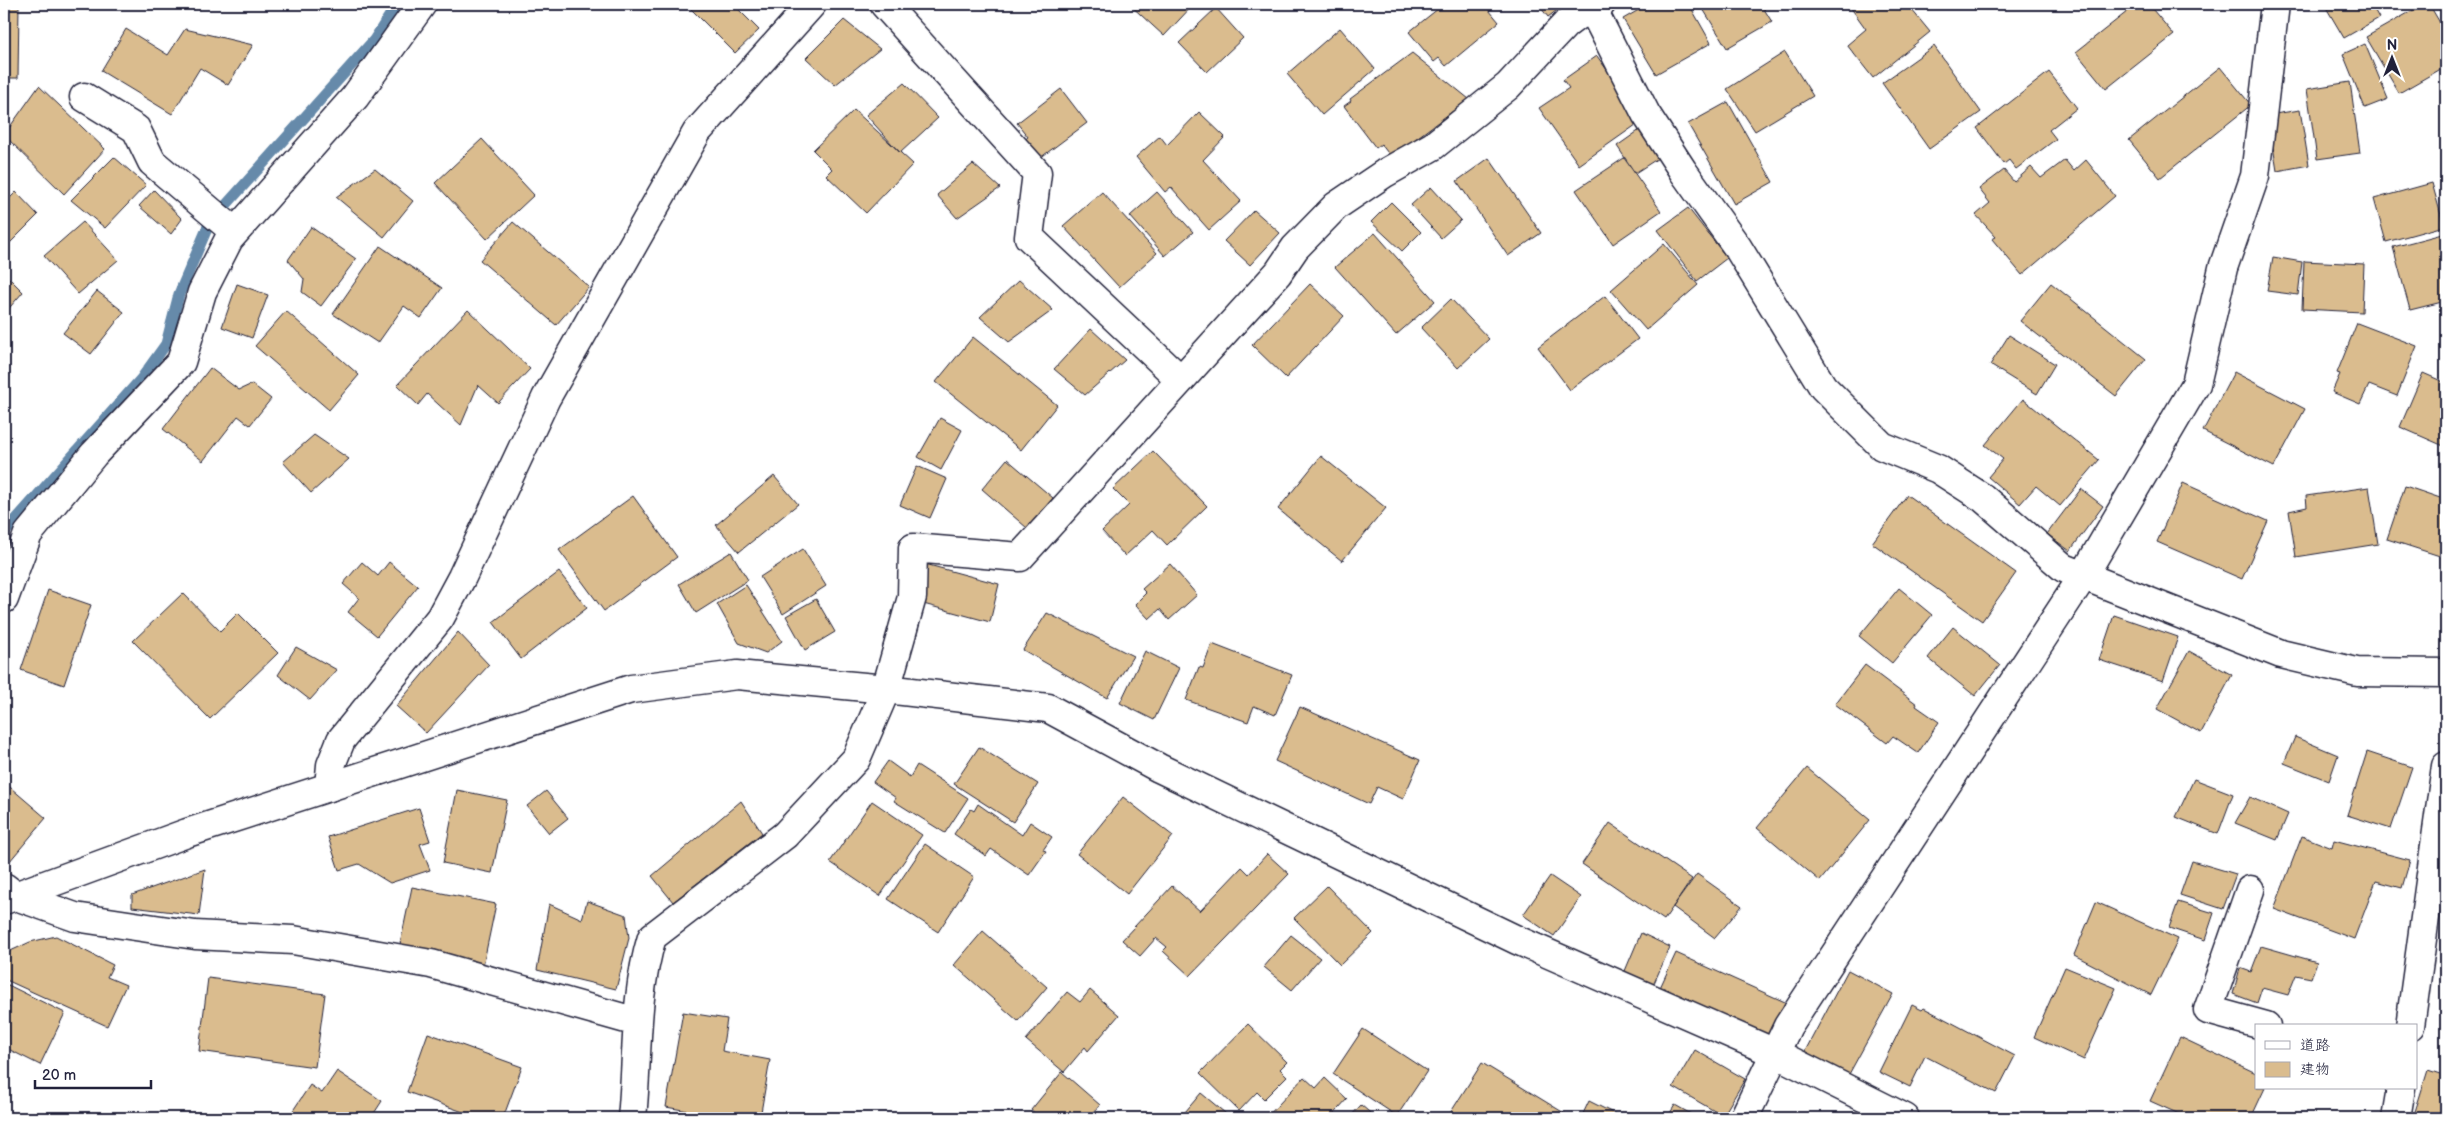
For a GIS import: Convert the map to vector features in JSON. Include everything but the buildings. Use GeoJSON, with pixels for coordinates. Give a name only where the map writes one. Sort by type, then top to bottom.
{"type":"FeatureCollection","features":[{"type":"Feature","properties":{"kind":"street"},"geometry":{"type":"LineString","coordinates":[[4,599],[28,534],[94,454],[181,362],[202,292],[229,239],[354,98],[422,4]]}},
{"type":"Feature","properties":{"kind":"street"},"geometry":{"type":"LineString","coordinates":[[329,787],[331,765],[342,740],[440,618],[462,577],[546,398],[697,132],[812,4]]}},
{"type":"Feature","properties":{"kind":"street"},"geometry":{"type":"LineString","coordinates":[[884,4],[1037,172],[1029,237],[1181,380]]}},
{"type":"Feature","properties":{"kind":"street"},"geometry":{"type":"LineString","coordinates":[[1744,1118],[1788,1026],[2084,575],[2196,384],[2222,268],[2255,176],[2275,4]]}},
{"type":"Feature","properties":{"kind":"street"},"geometry":{"type":"LineString","coordinates":[[632,1118],[637,1022],[646,958],[652,937],[785,835],[856,760],[886,689],[912,597],[913,548],[1020,557],[1278,273],[1295,248],[1336,206],[1385,172],[1433,146],[1508,86],[1566,24],[1578,15],[1597,8],[1646,114],[1683,171],[1738,248],[1824,387],[1882,446],[1946,474],[1983,498],[2064,568],[2281,654],[2357,672],[2446,673]]}},
{"type":"Feature","properties":{"kind":"street"},"geometry":{"type":"LineString","coordinates":[[84,97],[136,129],[152,162],[235,232]]}},
{"type":"Feature","properties":{"kind":"street"},"geometry":{"type":"LineString","coordinates":[[8,894],[186,833],[631,689],[737,675],[886,689],[1048,708],[1159,768],[1517,940],[1775,1053],[1905,1118]]}},
{"type":"Feature","properties":{"kind":"street"},"geometry":{"type":"LineString","coordinates":[[2410,1024],[2446,766]]}},
{"type":"Feature","properties":{"kind":"street"},"geometry":{"type":"LineString","coordinates":[[2250,890],[2208,1010],[2259,1024]]}},
{"type":"Feature","properties":{"kind":"street"},"geometry":{"type":"LineString","coordinates":[[8,894],[75,917],[195,935],[293,940],[431,964],[637,1022]]}},
{"type":"Feature","properties":{"kind":"street"},"geometry":{"type":"LineString","coordinates":[[2396,1118],[2401,1090]]}},
{"type":"Feature","properties":{"kind":"waterway"},"geometry":{"type":"LineString","coordinates":[[4,533],[141,379],[166,344],[179,294],[209,224],[374,40],[397,4]]}}]}
